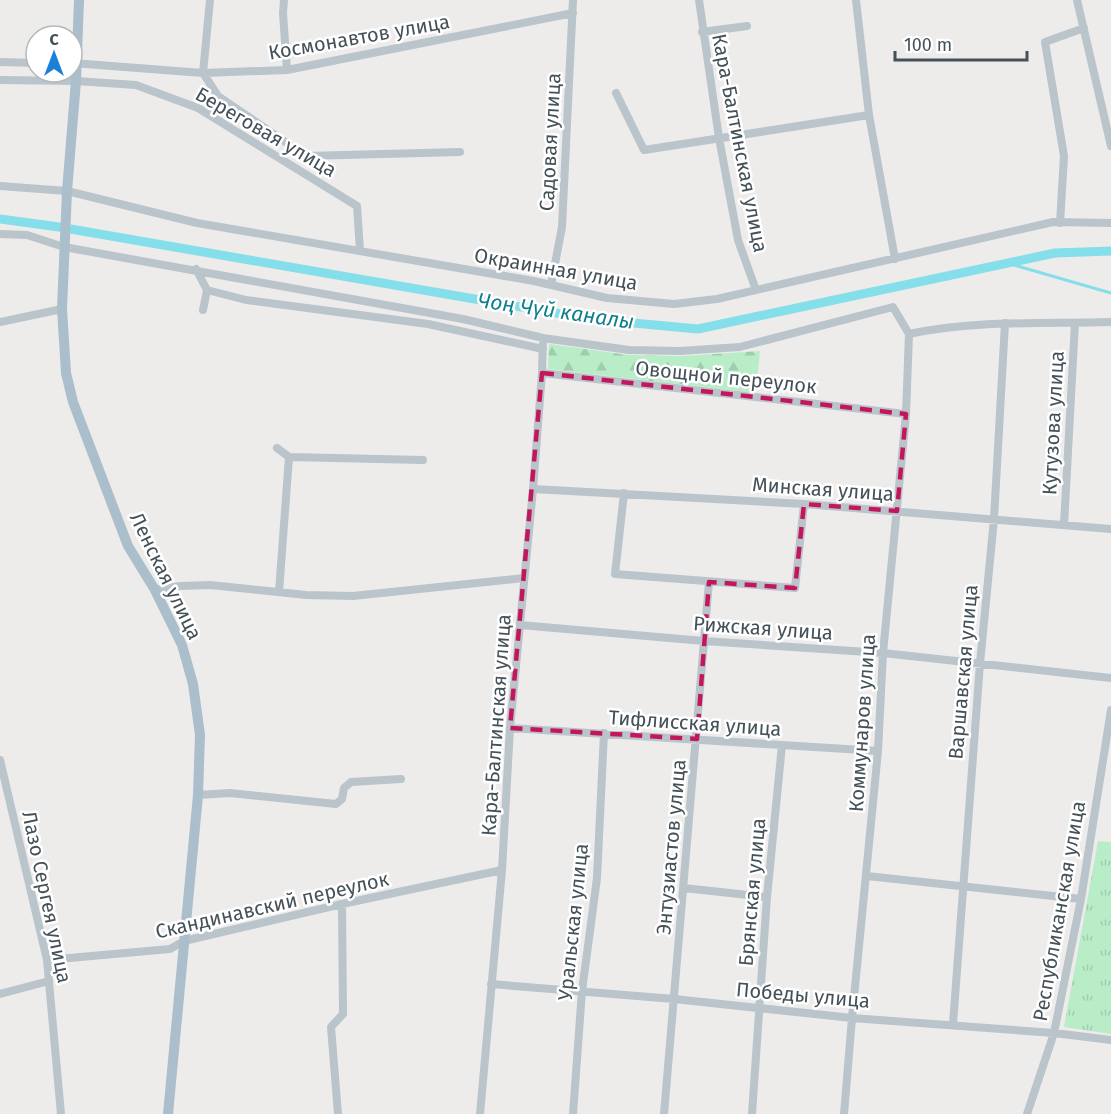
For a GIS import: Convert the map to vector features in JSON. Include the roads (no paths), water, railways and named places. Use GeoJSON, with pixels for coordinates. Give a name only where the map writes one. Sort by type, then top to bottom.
{"type":"FeatureCollection","features":[{"type":"Feature","properties":{"kind":"main road","name":"Ленская улица"},"geometry":{"type":"LineString","coordinates":[[77,24],[79,0]]}},
{"type":"Feature","properties":{"kind":"main road","name":"Ленская улица"},"geometry":{"type":"LineString","coordinates":[[76,84],[64,243],[62,309],[66,373],[73,402],[128,546],[155,590],[182,645],[194,684],[200,735],[198,795],[168,1114]]}},
{"type":"Feature","properties":{"kind":"street"},"geometry":{"type":"LineString","coordinates":[[203,73],[210,0]]}},
{"type":"Feature","properties":{"kind":"street"},"geometry":{"type":"LineString","coordinates":[[284,0],[287,70]]}},
{"type":"Feature","properties":{"kind":"street","name":"Садовая улица"},"geometry":{"type":"LineString","coordinates":[[551,285],[562,227],[573,0]]}},
{"type":"Feature","properties":{"kind":"street","name":"Кара-Балтинская улица"},"geometry":{"type":"LineString","coordinates":[[699,0],[719,138],[738,240],[756,290]]}},
{"type":"Feature","properties":{"kind":"street"},"geometry":{"type":"LineString","coordinates":[[856,0],[869,115],[895,259]]}},
{"type":"Feature","properties":{"kind":"street"},"geometry":{"type":"LineString","coordinates":[[1077,0],[1111,146]]}},
{"type":"Feature","properties":{"kind":"street","name":"Космонавтов улица"},"geometry":{"type":"LineString","coordinates":[[84,64],[203,73],[287,70],[573,13]]}},
{"type":"Feature","properties":{"kind":"street"},"geometry":{"type":"LineString","coordinates":[[702,32],[747,26]]}},
{"type":"Feature","properties":{"kind":"street"},"geometry":{"type":"LineString","coordinates":[[1060,223],[1064,156],[1045,42],[1084,28]]}},
{"type":"Feature","properties":{"kind":"street"},"geometry":{"type":"LineString","coordinates":[[0,62],[24,63]]}},
{"type":"Feature","properties":{"kind":"street","name":"Береговая улица"},"geometry":{"type":"LineString","coordinates":[[203,73],[218,96],[306,156],[460,152]]}},
{"type":"Feature","properties":{"kind":"street"},"geometry":{"type":"LineString","coordinates":[[0,80],[24,80]]}},
{"type":"Feature","properties":{"kind":"street","name":"Береговая улица"},"geometry":{"type":"LineString","coordinates":[[84,82],[136,85],[198,108],[357,206],[360,251]]}},
{"type":"Feature","properties":{"kind":"street"},"geometry":{"type":"LineString","coordinates":[[616,93],[644,150],[869,115]]}},
{"type":"Feature","properties":{"kind":"street"},"geometry":{"type":"LineString","coordinates":[[0,186],[67,193]]}},
{"type":"Feature","properties":{"kind":"street","name":"Окраинная улица"},"geometry":{"type":"LineString","coordinates":[[67,193],[197,223],[551,285],[607,298],[674,304],[717,299],[1053,222],[1111,223]]}},
{"type":"Feature","properties":{"kind":"street"},"geometry":{"type":"LineString","coordinates":[[0,234],[27,235],[463,319],[543,338],[629,350],[680,351],[740,347],[893,307],[909,334],[1005,323],[1111,322]]}},
{"type":"Feature","properties":{"kind":"street"},"geometry":{"type":"LineString","coordinates":[[196,269],[207,290],[202,310]]}},
{"type":"Feature","properties":{"kind":"street"},"geometry":{"type":"LineString","coordinates":[[207,290],[246,300],[428,324],[543,349]]}},
{"type":"Feature","properties":{"kind":"street"},"geometry":{"type":"LineString","coordinates":[[0,322],[62,309]]}},
{"type":"Feature","properties":{"kind":"street","name":"Варшавская улица"},"geometry":{"type":"LineString","coordinates":[[953,1024],[980,663],[994,519],[1005,323]]}},
{"type":"Feature","properties":{"kind":"street","name":"Кутузова улица"},"geometry":{"type":"LineString","coordinates":[[1064,525],[1075,323]]}},
{"type":"Feature","properties":{"kind":"street","name":"Коммунаров улица"},"geometry":{"type":"LineString","coordinates":[[844,1114],[878,751],[883,653],[906,414],[909,334]]}},
{"type":"Feature","properties":{"kind":"street","name":"Кара-Балтинская улица"},"geometry":{"type":"LineString","coordinates":[[480,1114],[502,870],[510,728],[533,489],[543,338]]}},
{"type":"Feature","properties":{"kind":"street","name":"Овощной переулок"},"geometry":{"type":"LineString","coordinates":[[542,373],[906,414]]}},
{"type":"Feature","properties":{"kind":"street"},"geometry":{"type":"LineString","coordinates":[[277,448],[289,457],[423,460]]}},
{"type":"Feature","properties":{"kind":"street"},"geometry":{"type":"LineString","coordinates":[[279,592],[289,457]]}},
{"type":"Feature","properties":{"kind":"street","name":"Минская улица"},"geometry":{"type":"LineString","coordinates":[[533,489],[804,504],[1111,529]]}},
{"type":"Feature","properties":{"kind":"street"},"geometry":{"type":"LineString","coordinates":[[624,493],[615,574],[795,588],[804,504]]}},
{"type":"Feature","properties":{"kind":"street"},"geometry":{"type":"LineString","coordinates":[[155,590],[210,585],[353,596],[524,578]]}},
{"type":"Feature","properties":{"kind":"street","name":"Энтузиастов улица"},"geometry":{"type":"LineString","coordinates":[[664,1114],[697,739],[708,582]]}},
{"type":"Feature","properties":{"kind":"street","name":"Рижская улица"},"geometry":{"type":"LineString","coordinates":[[520,625],[704,641],[883,653],[1111,678]]}},
{"type":"Feature","properties":{"kind":"street","name":"Республиканская улица"},"geometry":{"type":"LineString","coordinates":[[1027,1114],[1054,1033],[1081,899],[1111,710]]}},
{"type":"Feature","properties":{"kind":"street","name":"Тифлисская улица"},"geometry":{"type":"LineString","coordinates":[[510,728],[878,751]]}},
{"type":"Feature","properties":{"kind":"street","name":"Уральская улица"},"geometry":{"type":"LineString","coordinates":[[573,1114],[582,991],[597,878],[604,733]]}},
{"type":"Feature","properties":{"kind":"street","name":"Брянская улица"},"geometry":{"type":"LineString","coordinates":[[752,1114],[767,897],[782,745]]}},
{"type":"Feature","properties":{"kind":"street","name":"Лазо Сергея улица"},"geometry":{"type":"LineString","coordinates":[[0,760],[47,960],[61,1114]]}},
{"type":"Feature","properties":{"kind":"street"},"geometry":{"type":"LineString","coordinates":[[198,795],[230,793],[336,804],[342,799],[344,788],[351,782],[401,779]]}},
{"type":"Feature","properties":{"kind":"street","name":"Скандинавский переулок"},"geometry":{"type":"LineString","coordinates":[[47,960],[170,949],[184,941],[502,870]]}},
{"type":"Feature","properties":{"kind":"street"},"geometry":{"type":"LineString","coordinates":[[867,876],[1081,899]]}},
{"type":"Feature","properties":{"kind":"street"},"geometry":{"type":"LineString","coordinates":[[684,888],[767,897]]}},
{"type":"Feature","properties":{"kind":"street"},"geometry":{"type":"LineString","coordinates":[[338,1114],[331,1027],[344,1014],[342,904]]}},
{"type":"Feature","properties":{"kind":"street"},"geometry":{"type":"LineString","coordinates":[[0,994],[49,981]]}},
{"type":"Feature","properties":{"kind":"street","name":"Победы улица"},"geometry":{"type":"LineString","coordinates":[[491,984],[674,999],[852,1018],[1054,1033],[1111,1040]]}},
{"type":"Feature","properties":{"kind":"waterway","name":"Чоң Чүй каналы"},"geometry":{"type":"LineString","coordinates":[[0,219],[59,227],[590,319],[698,329],[1055,253],[1111,251]]}},
{"type":"Feature","properties":{"kind":"waterway"},"geometry":{"type":"LineString","coordinates":[[1007,263],[1111,293]]}}]}
